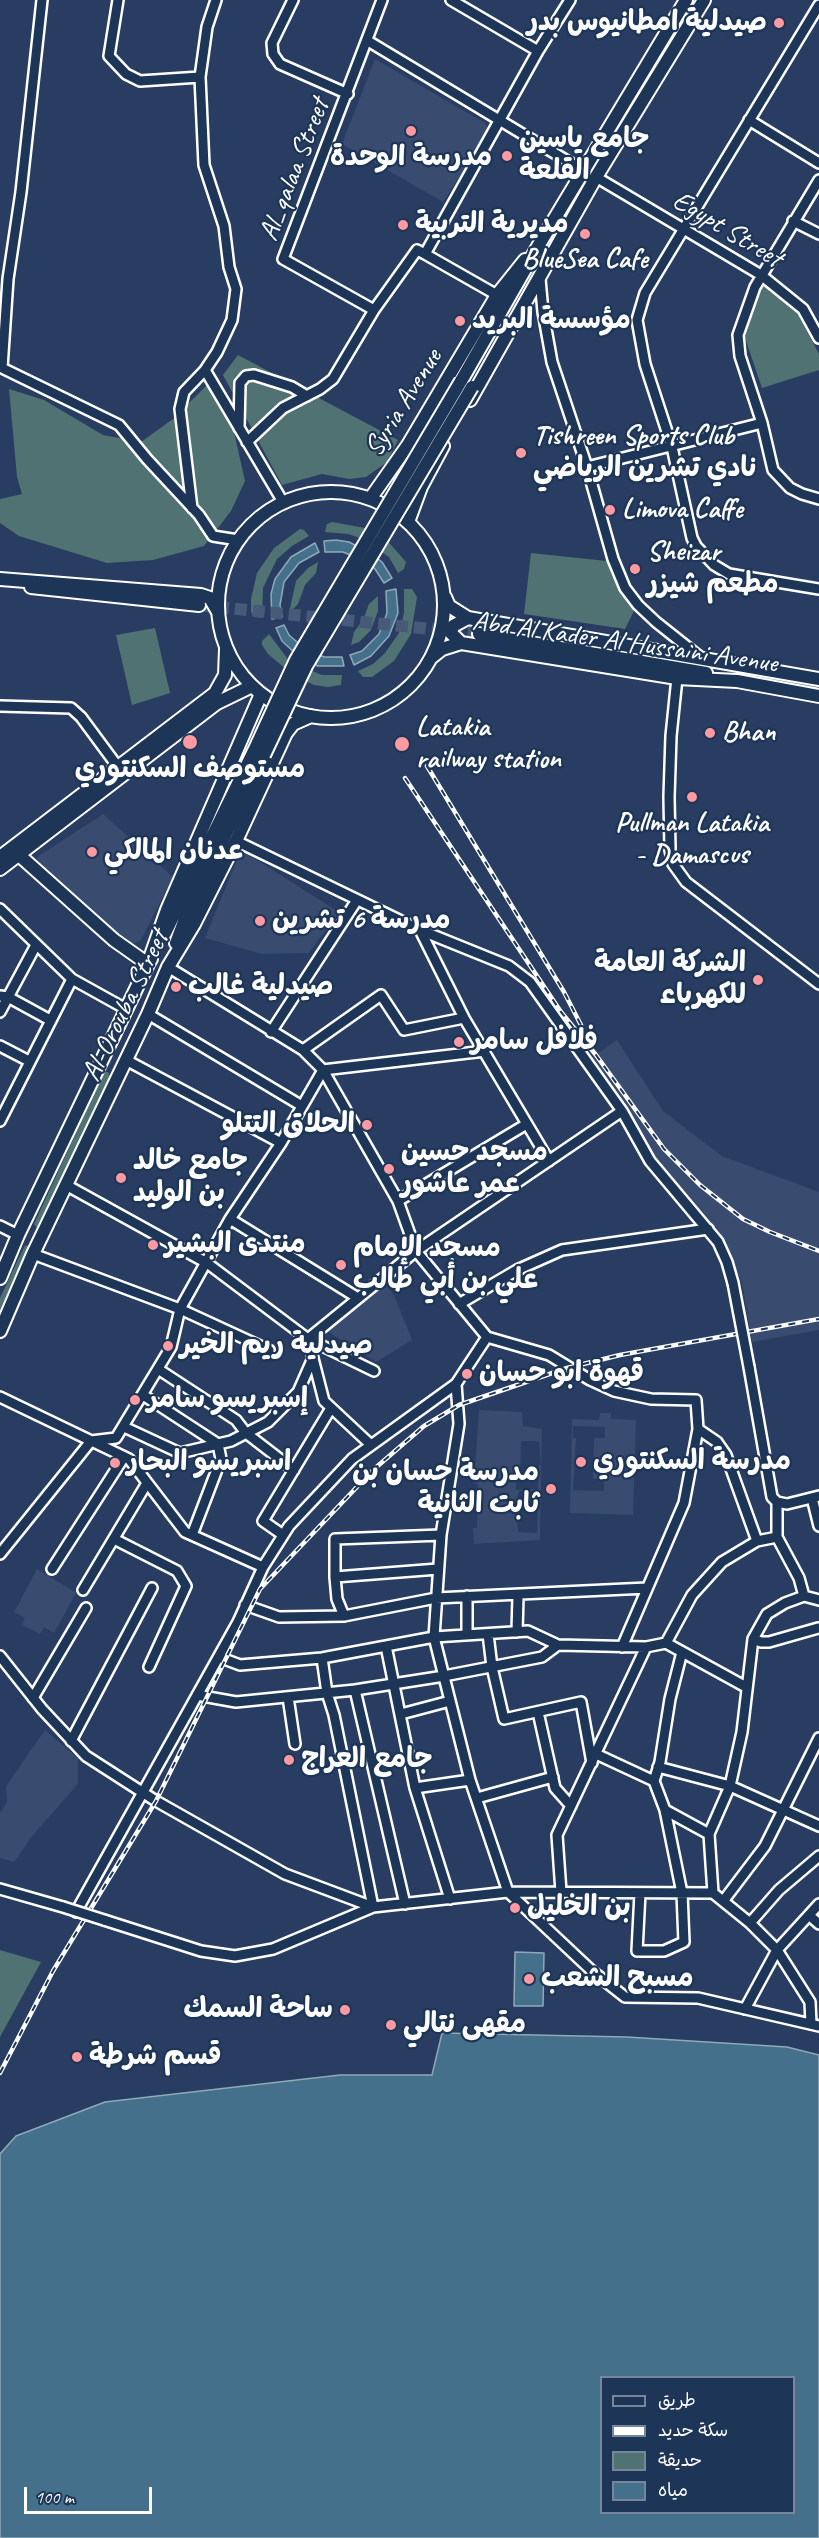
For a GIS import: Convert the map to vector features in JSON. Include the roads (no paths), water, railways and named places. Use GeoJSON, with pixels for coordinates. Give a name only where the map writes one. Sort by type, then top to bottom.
{"type":"FeatureCollection","features":[{"type":"Feature","properties":{"kind":"main road"},"geometry":{"type":"LineString","coordinates":[[19,855],[114,940],[148,964],[306,666],[466,384],[540,243],[686,0]]}},
{"type":"Feature","properties":{"kind":"main road"},"geometry":{"type":"LineString","coordinates":[[408,522],[421,487],[442,448],[596,177],[704,0]]}},
{"type":"Feature","properties":{"kind":"main road","name":"Syria Avenue"},"geometry":{"type":"LineString","coordinates":[[370,499],[408,446],[497,295],[540,243]]}},
{"type":"Feature","properties":{"kind":"main road"},"geometry":{"type":"LineString","coordinates":[[466,384],[558,246]]}},
{"type":"Feature","properties":{"kind":"main road"},"geometry":{"type":"LineString","coordinates":[[218,613],[220,580],[230,552],[238,540],[258,518],[283,502],[312,493],[348,493],[370,499],[390,509],[408,522],[422,537],[432,554],[443,592],[442,627],[429,660],[410,685],[386,703],[357,714],[342,717],[311,716],[276,704],[257,690],[242,674],[226,648]]}},
{"type":"Feature","properties":{"kind":"main road"},"geometry":{"type":"LineString","coordinates":[[0,580],[201,595],[210,598],[218,613],[226,648],[225,675],[215,693],[0,857]]}},
{"type":"Feature","properties":{"kind":"main road"},"geometry":{"type":"LineString","coordinates":[[0,580],[40,589],[199,605]]}},
{"type":"Feature","properties":{"kind":"main road","name":"Abd Al Kader Al Hussaini Avenue"},"geometry":{"type":"LineString","coordinates":[[443,592],[449,606],[468,618],[819,679]]}},
{"type":"Feature","properties":{"kind":"main road"},"geometry":{"type":"LineString","coordinates":[[461,643],[451,633],[453,626],[468,618]]}},
{"type":"Feature","properties":{"kind":"main road"},"geometry":{"type":"LineString","coordinates":[[478,634],[681,669],[737,681]]}},
{"type":"Feature","properties":{"kind":"main road","name":"Abd Al Kader Al Hussaini Avenue"},"geometry":{"type":"LineString","coordinates":[[429,660],[442,649],[461,643],[677,678],[737,681],[819,696]]}},
{"type":"Feature","properties":{"kind":"main road"},"geometry":{"type":"LineString","coordinates":[[0,869],[217,703],[257,690]]}},
{"type":"Feature","properties":{"kind":"main road","name":"Al-Orouba Street"},"geometry":{"type":"LineString","coordinates":[[0,1278],[18,1235],[148,964],[167,910],[257,690]]}},
{"type":"Feature","properties":{"kind":"main road","name":"Al-Orouba Street"},"geometry":{"type":"LineString","coordinates":[[0,1331],[33,1254],[148,1014],[168,967],[194,924],[236,841],[286,733],[293,724],[311,716]]}},
{"type":"Feature","properties":{"kind":"main road"},"geometry":{"type":"LineString","coordinates":[[168,967],[185,919],[259,753]]}},
{"type":"Feature","properties":{"kind":"main road"},"geometry":{"type":"LineString","coordinates":[[18,1235],[39,1242]]}},
{"type":"Feature","properties":{"kind":"street"},"geometry":{"type":"LineString","coordinates":[[42,0],[21,192],[8,279],[2,368],[119,426],[192,508],[213,536],[238,540]]}},
{"type":"Feature","properties":{"kind":"street"},"geometry":{"type":"LineString","coordinates":[[118,0],[109,56],[126,74],[140,81],[200,77]]}},
{"type":"Feature","properties":{"kind":"street"},"geometry":{"type":"LineString","coordinates":[[192,508],[180,409],[184,392],[205,370],[217,352],[232,320],[236,289],[229,267],[224,226],[204,165],[200,77],[207,27],[216,0]]}},
{"type":"Feature","properties":{"kind":"street"},"geometry":{"type":"LineString","coordinates":[[293,0],[272,43],[273,54],[280,64],[348,94]]}},
{"type":"Feature","properties":{"kind":"street","name":"Al_qalaa Street"},"geometry":{"type":"LineString","coordinates":[[374,310],[283,259],[348,94],[382,0]]}},
{"type":"Feature","properties":{"kind":"street"},"geometry":{"type":"LineString","coordinates":[[451,0],[538,51]]}},
{"type":"Feature","properties":{"kind":"street"},"geometry":{"type":"LineString","coordinates":[[425,254],[538,51],[570,0]]}},
{"type":"Feature","properties":{"kind":"street"},"geometry":{"type":"LineString","coordinates":[[819,5],[645,293],[637,320],[645,364],[672,447],[692,538],[707,559],[721,570],[737,576],[819,589]]}},
{"type":"Feature","properties":{"kind":"street"},"geometry":{"type":"LineString","coordinates":[[368,41],[584,171]]}},
{"type":"Feature","properties":{"kind":"street"},"geometry":{"type":"LineString","coordinates":[[749,120],[819,162]]}},
{"type":"Feature","properties":{"kind":"street","name":"Egypt Street"},"geometry":{"type":"LineString","coordinates":[[596,177],[761,275],[803,309],[819,338]]}},
{"type":"Feature","properties":{"kind":"street"},"geometry":{"type":"LineString","coordinates":[[819,180],[761,275],[748,302],[739,329],[738,346],[775,474],[796,491],[819,499]]}},
{"type":"Feature","properties":{"kind":"street"},"geometry":{"type":"LineString","coordinates":[[794,221],[819,234]]}},
{"type":"Feature","properties":{"kind":"street"},"geometry":{"type":"LineString","coordinates":[[247,442],[283,408],[308,396],[333,379],[374,310],[417,250],[497,295]]}},
{"type":"Feature","properties":{"kind":"street"},"geometry":{"type":"LineString","coordinates":[[540,279],[552,362],[587,467],[613,559],[625,588],[638,605],[656,622],[702,658]]}},
{"type":"Feature","properties":{"kind":"street"},"geometry":{"type":"LineString","coordinates":[[205,370],[283,502]]}},
{"type":"Feature","properties":{"kind":"street"},"geometry":{"type":"LineString","coordinates":[[239,429],[240,383],[246,376],[254,375],[292,387],[308,396]]}},
{"type":"Feature","properties":{"kind":"street"},"geometry":{"type":"LineString","coordinates":[[587,467],[762,423]]}},
{"type":"Feature","properties":{"kind":"street"},"geometry":{"type":"LineString","coordinates":[[677,678],[669,766],[669,843],[673,864],[686,882],[819,984]]}},
{"type":"Feature","properties":{"kind":"street"},"geometry":{"type":"LineString","coordinates":[[0,706],[71,708],[81,717],[118,767]]}},
{"type":"Feature","properties":{"kind":"street"},"geometry":{"type":"LineString","coordinates":[[236,841],[420,930],[509,966],[530,982],[622,1111],[650,1161],[708,1229],[723,1252],[733,1283],[771,1494],[777,1502],[777,1537],[799,1578],[804,1596]]}},
{"type":"Feature","properties":{"kind":"street"},"geometry":{"type":"LineString","coordinates":[[271,1032],[357,900]]}},
{"type":"Feature","properties":{"kind":"street"},"geometry":{"type":"LineString","coordinates":[[0,909],[72,979],[126,1009]]}},
{"type":"Feature","properties":{"kind":"street"},"geometry":{"type":"LineString","coordinates":[[420,930],[464,1018],[525,1125],[549,1161]]}},
{"type":"Feature","properties":{"kind":"street"},"geometry":{"type":"LineString","coordinates":[[0,1012],[4,996],[36,945]]}},
{"type":"Feature","properties":{"kind":"street"},"geometry":{"type":"LineString","coordinates":[[168,967],[303,1050],[323,1070],[398,1201],[416,1251],[487,1337],[549,1355],[590,1380],[614,1391],[651,1399],[696,1400],[698,1429],[684,1503],[622,1647]]}},
{"type":"Feature","properties":{"kind":"street"},"geometry":{"type":"LineString","coordinates":[[0,1121],[72,979]]}},
{"type":"Feature","properties":{"kind":"street"},"geometry":{"type":"LineString","coordinates":[[303,1050],[381,995],[404,1030],[464,1018]]}},
{"type":"Feature","properties":{"kind":"street"},"geometry":{"type":"LineString","coordinates":[[4,996],[50,1020]]}},
{"type":"Feature","properties":{"kind":"street"},"geometry":{"type":"LineString","coordinates":[[148,1014],[302,1106]]}},
{"type":"Feature","properties":{"kind":"street"},"geometry":{"type":"LineString","coordinates":[[0,1046],[29,1061]]}},
{"type":"Feature","properties":{"kind":"street"},"geometry":{"type":"LineString","coordinates":[[323,1070],[485,1052]]}},
{"type":"Feature","properties":{"kind":"street"},"geometry":{"type":"LineString","coordinates":[[126,1060],[281,1143]]}},
{"type":"Feature","properties":{"kind":"street"},"geometry":{"type":"LineString","coordinates":[[0,1554],[91,1441],[116,1438],[124,1427],[171,1347],[180,1309],[230,1219],[281,1143],[323,1070]]}},
{"type":"Feature","properties":{"kind":"street"},"geometry":{"type":"LineString","coordinates":[[308,1339],[416,1251],[622,1111]]}},
{"type":"Feature","properties":{"kind":"street"},"geometry":{"type":"LineString","coordinates":[[398,1201],[525,1125]]}},
{"type":"Feature","properties":{"kind":"street"},"geometry":{"type":"LineString","coordinates":[[66,1185],[207,1263],[308,1339],[374,1371]]}},
{"type":"Feature","properties":{"kind":"street"},"geometry":{"type":"LineString","coordinates":[[230,1219],[358,1298]]}},
{"type":"Feature","properties":{"kind":"street"},"geometry":{"type":"LineString","coordinates":[[0,1226],[18,1235]]}},
{"type":"Feature","properties":{"kind":"street"},"geometry":{"type":"LineString","coordinates":[[459,1304],[517,1270],[562,1250],[708,1229]]}},
{"type":"Feature","properties":{"kind":"street"},"geometry":{"type":"LineString","coordinates":[[33,1254],[180,1309],[269,1350]]}},
{"type":"Feature","properties":{"kind":"street"},"geometry":{"type":"LineString","coordinates":[[76,1912],[219,1657],[263,1566],[283,1535],[352,1459],[456,1384],[487,1337]]}},
{"type":"Feature","properties":{"kind":"street"},"geometry":{"type":"LineString","coordinates":[[308,1339],[324,1401],[371,1445]]}},
{"type":"Feature","properties":{"kind":"street"},"geometry":{"type":"LineString","coordinates":[[124,1427],[180,1453],[231,1441],[268,1422],[298,1392],[313,1358]]}},
{"type":"Feature","properties":{"kind":"street"},"geometry":{"type":"LineString","coordinates":[[158,1369],[236,1420],[246,1433],[294,1470]]}},
{"type":"Feature","properties":{"kind":"street"},"geometry":{"type":"LineString","coordinates":[[0,1889],[201,1951],[235,1956],[273,1949],[374,1907],[508,1892],[713,1893],[750,1923],[777,1950],[810,2002],[815,2025],[698,1998],[625,1997],[592,1971],[508,1892],[470,1780],[434,1637],[441,1534],[459,1424],[456,1384]]}},
{"type":"Feature","properties":{"kind":"street"},"geometry":{"type":"LineString","coordinates":[[143,1395],[218,1444],[221,1459],[192,1535]]}},
{"type":"Feature","properties":{"kind":"street"},"geometry":{"type":"LineString","coordinates":[[0,1397],[129,1460],[185,1532],[263,1566]]}},
{"type":"Feature","properties":{"kind":"street"},"geometry":{"type":"LineString","coordinates":[[283,1535],[263,1521],[331,1408]]}},
{"type":"Feature","properties":{"kind":"street"},"geometry":{"type":"LineString","coordinates":[[698,1429],[717,1442],[726,1455],[757,1541]]}},
{"type":"Feature","properties":{"kind":"street"},"geometry":{"type":"LineString","coordinates":[[52,1569],[124,1457]]}},
{"type":"Feature","properties":{"kind":"street"},"geometry":{"type":"LineString","coordinates":[[83,1590],[147,1483]]}},
{"type":"Feature","properties":{"kind":"street"},"geometry":{"type":"LineString","coordinates":[[777,1502],[787,1504],[815,1497],[819,1526]]}},
{"type":"Feature","properties":{"kind":"street"},"geometry":{"type":"LineString","coordinates":[[344,1616],[337,1599],[334,1576],[334,1539],[441,1534]]}},
{"type":"Feature","properties":{"kind":"street"},"geometry":{"type":"LineString","coordinates":[[666,1643],[692,1595],[722,1562],[757,1541],[777,1537]]}},
{"type":"Feature","properties":{"kind":"street"},"geometry":{"type":"LineString","coordinates":[[114,1539],[177,1571],[186,1586],[149,1667]]}},
{"type":"Feature","properties":{"kind":"street"},"geometry":{"type":"LineString","coordinates":[[334,1576],[438,1569]]}},
{"type":"Feature","properties":{"kind":"street"},"geometry":{"type":"LineString","coordinates":[[71,1740],[152,1588]]}},
{"type":"Feature","properties":{"kind":"street"},"geometry":{"type":"LineString","coordinates":[[245,1605],[279,1617],[344,1616],[436,1598],[518,1596],[647,1588]]}},
{"type":"Feature","properties":{"kind":"street"},"geometry":{"type":"LineString","coordinates":[[467,1596],[467,1635]]}},
{"type":"Feature","properties":{"kind":"street"},"geometry":{"type":"LineString","coordinates":[[517,1632],[518,1596]]}},
{"type":"Feature","properties":{"kind":"street"},"geometry":{"type":"LineString","coordinates":[[713,1893],[709,1834],[730,1786],[742,1732],[753,1638],[767,1614],[785,1603],[804,1596],[819,1600]]}},
{"type":"Feature","properties":{"kind":"street"},"geometry":{"type":"LineString","coordinates":[[33,1698],[86,1608]]}},
{"type":"Feature","properties":{"kind":"street"},"geometry":{"type":"LineString","coordinates":[[753,1638],[761,1642],[769,1642],[819,1628]]}},
{"type":"Feature","properties":{"kind":"street"},"geometry":{"type":"LineString","coordinates":[[219,1657],[240,1665],[322,1658],[434,1637],[528,1631],[558,1645],[646,1647],[666,1643],[746,1687]]}},
{"type":"Feature","properties":{"kind":"street"},"geometry":{"type":"LineString","coordinates":[[488,1634],[492,1667],[504,1719],[581,1702],[594,1759]]}},
{"type":"Feature","properties":{"kind":"street"},"geometry":{"type":"LineString","coordinates":[[197,1695],[236,1702],[394,1684],[542,1657],[558,1645]]}},
{"type":"Feature","properties":{"kind":"street"},"geometry":{"type":"LineString","coordinates":[[387,1646],[415,1788],[450,1899]]}},
{"type":"Feature","properties":{"kind":"street"},"geometry":{"type":"LineString","coordinates":[[561,1892],[557,1835],[646,1647]]}},
{"type":"Feature","properties":{"kind":"street"},"geometry":{"type":"LineString","coordinates":[[640,1893],[637,1951],[663,1951],[684,1942],[682,1893],[665,1810],[654,1781],[682,1652]]}},
{"type":"Feature","properties":{"kind":"street"},"geometry":{"type":"LineString","coordinates":[[0,1656],[33,1698],[86,1756],[143,1792],[285,1874],[374,1907]]}},
{"type":"Feature","properties":{"kind":"street"},"geometry":{"type":"LineString","coordinates":[[322,1658],[327,1693],[334,1715],[374,1907]]}},
{"type":"Feature","properties":{"kind":"street"},"geometry":{"type":"LineString","coordinates":[[355,1689],[405,1904]]}},
{"type":"Feature","properties":{"kind":"street"},"geometry":{"type":"LineString","coordinates":[[288,1697],[295,1744]]}},
{"type":"Feature","properties":{"kind":"street"},"geometry":{"type":"LineString","coordinates":[[401,1714],[450,1701]]}},
{"type":"Feature","properties":{"kind":"street"},"geometry":{"type":"LineString","coordinates":[[538,1712],[555,1788],[571,1806]]}},
{"type":"Feature","properties":{"kind":"street"},"geometry":{"type":"LineString","coordinates":[[724,1900],[765,1846],[819,1738]]}},
{"type":"Feature","properties":{"kind":"street"},"geometry":{"type":"LineString","coordinates":[[594,1759],[654,1781]]}},
{"type":"Feature","properties":{"kind":"street"},"geometry":{"type":"LineString","coordinates":[[658,1767],[730,1786],[819,1826]]}},
{"type":"Feature","properties":{"kind":"street"},"geometry":{"type":"LineString","coordinates":[[477,1798],[553,1777]]}},
{"type":"Feature","properties":{"kind":"street"},"geometry":{"type":"LineString","coordinates":[[415,1788],[470,1780]]}},
{"type":"Feature","properties":{"kind":"street"},"geometry":{"type":"LineString","coordinates":[[665,1810],[709,1834]]}},
{"type":"Feature","properties":{"kind":"street"},"geometry":{"type":"LineString","coordinates":[[750,1923],[779,1890],[819,1856]]}},
{"type":"Feature","properties":{"kind":"street"},"geometry":{"type":"LineString","coordinates":[[745,2009],[777,1950],[819,1904]]}},
{"type":"Feature","properties":{"kind":"street"},"geometry":{"type":"LineString","coordinates":[[810,1916],[819,1924]]}},
{"type":"Feature","properties":{"kind":"water"},"geometry":{"type":"Polygon","coordinates":[[[324,541],[349,542],[372,554],[382,562],[392,578],[384,583],[375,569],[367,562],[343,552],[325,552],[324,541]]]}},
{"type":"Feature","properties":{"kind":"water"},"geometry":{"type":"Polygon","coordinates":[[[315,543],[319,552],[299,563],[284,582],[280,605],[282,617],[272,619],[271,594],[275,579],[291,557],[315,543]]]}},
{"type":"Feature","properties":{"kind":"water"},"geometry":{"type":"Polygon","coordinates":[[[396,589],[398,613],[389,636],[371,656],[354,665],[350,655],[362,651],[379,634],[387,613],[386,591],[396,589]]]}},
{"type":"Feature","properties":{"kind":"water"},"geometry":{"type":"Polygon","coordinates":[[[284,625],[289,635],[304,648],[324,657],[342,657],[344,666],[318,666],[298,656],[282,641],[276,628],[284,625]]]}},
{"type":"Feature","properties":{"kind":"water","name":"مسبح الشعب"},"geometry":{"type":"Polygon","coordinates":[[[515,1952],[544,1953],[543,2006],[514,2006],[515,1952]]]}},
{"type":"Feature","properties":{"kind":"water"},"geometry":{"type":"Polygon","coordinates":[[[442,2033],[627,2037],[787,2047],[819,2055],[819,2538],[0,2538],[0,2154],[16,2136],[105,2102],[340,2075],[432,2075],[442,2033]]]}},
{"type":"Feature","properties":{"kind":"tunnel"},"geometry":{"type":"LineString","coordinates":[[199,605],[479,634]]}},
{"type":"Feature","properties":{"kind":"railway"},"geometry":{"type":"LineString","coordinates":[[427,766],[564,992],[583,1029]]}},
{"type":"Feature","properties":{"kind":"railway"},"geometry":{"type":"LineString","coordinates":[[405,778],[561,1012],[596,1055],[664,1149],[700,1185],[743,1219],[819,1251]]}},
{"type":"Feature","properties":{"kind":"railway"},"geometry":{"type":"LineString","coordinates":[[0,2073],[53,1971],[156,1801],[260,1589],[373,1470],[424,1426],[459,1405],[567,1368],[620,1355],[819,1319]]}},
{"type":"Feature","properties":{"kind":"place","name":"صيدلية امطانيوس بدر"},"geometry":{"type":"Point","coordinates":[779,23]}},
{"type":"Feature","properties":{"kind":"place","name":"مدرسة الوحدة"},"geometry":{"type":"Point","coordinates":[411,131]}},
{"type":"Feature","properties":{"kind":"place","name":"جامع ياسين القلعة"},"geometry":{"type":"Point","coordinates":[507,156]}},
{"type":"Feature","properties":{"kind":"place","name":"مديرية التربية"},"geometry":{"type":"Point","coordinates":[403,225]}},
{"type":"Feature","properties":{"kind":"place","name":"BlueSea Cafe"},"geometry":{"type":"Point","coordinates":[585,234]}},
{"type":"Feature","properties":{"kind":"place","name":"مؤسسة البريد"},"geometry":{"type":"Point","coordinates":[460,321]}},
{"type":"Feature","properties":{"kind":"place","name":"Tishreen Sports Club نادي تشرين الرياضي"},"geometry":{"type":"Point","coordinates":[521,453]}},
{"type":"Feature","properties":{"kind":"place","name":"Limova Caffe"},"geometry":{"type":"Point","coordinates":[610,510]}},
{"type":"Feature","properties":{"kind":"place","name":"Sheizar مطعم شيزر"},"geometry":{"type":"Point","coordinates":[635,569]}},
{"type":"Feature","properties":{"kind":"place","name":"Bhan"},"geometry":{"type":"Point","coordinates":[710,733]}},
{"type":"Feature","properties":{"kind":"place","name":"مستوصف السكنتوري"},"geometry":{"type":"Point","coordinates":[190,742]}},
{"type":"Feature","properties":{"kind":"place","name":"Latakia railway station"},"geometry":{"type":"Point","coordinates":[402,744]}},
{"type":"Feature","properties":{"kind":"place","name":"Pullman Latakia - Damascus"},"geometry":{"type":"Point","coordinates":[692,797]}},
{"type":"Feature","properties":{"kind":"place","name":"عدنان المالكي"},"geometry":{"type":"Point","coordinates":[92,852]}},
{"type":"Feature","properties":{"kind":"place","name":"مدرسة 6 تشرين"},"geometry":{"type":"Point","coordinates":[260,921]}},
{"type":"Feature","properties":{"kind":"place","name":"الشركة العامة للكهرباء"},"geometry":{"type":"Point","coordinates":[758,980]}},
{"type":"Feature","properties":{"kind":"place","name":"صيدلية غالب"},"geometry":{"type":"Point","coordinates":[176,987]}},
{"type":"Feature","properties":{"kind":"place","name":"فلافل سامر"},"geometry":{"type":"Point","coordinates":[459,1042]}},
{"type":"Feature","properties":{"kind":"place","name":"الحلاق التتلو"},"geometry":{"type":"Point","coordinates":[367,1125]}},
{"type":"Feature","properties":{"kind":"place","name":"مسجد حسين عمر عاشور"},"geometry":{"type":"Point","coordinates":[389,1169]}},
{"type":"Feature","properties":{"kind":"place","name":"جامع خالد بن الوليد"},"geometry":{"type":"Point","coordinates":[121,1178]}},
{"type":"Feature","properties":{"kind":"place","name":"منتدى البشير"},"geometry":{"type":"Point","coordinates":[153,1245]}},
{"type":"Feature","properties":{"kind":"place","name":"مسجد الإمام علي بن أبي طالب"},"geometry":{"type":"Point","coordinates":[341,1265]}},
{"type":"Feature","properties":{"kind":"place","name":"صيدلية ريم الخير"},"geometry":{"type":"Point","coordinates":[168,1346]}},
{"type":"Feature","properties":{"kind":"place","name":"قهوة ابو حسان"},"geometry":{"type":"Point","coordinates":[467,1374]}},
{"type":"Feature","properties":{"kind":"place","name":"إسبريسو سامر"},"geometry":{"type":"Point","coordinates":[135,1400]}},
{"type":"Feature","properties":{"kind":"place","name":"مدرسة السكنتوري"},"geometry":{"type":"Point","coordinates":[581,1462]}},
{"type":"Feature","properties":{"kind":"place","name":"اسبريسو البحار"},"geometry":{"type":"Point","coordinates":[115,1463]}},
{"type":"Feature","properties":{"kind":"place","name":"مدرسة حسان بن ثابت الثانية"},"geometry":{"type":"Point","coordinates":[551,1489]}},
{"type":"Feature","properties":{"kind":"place","name":"جامع العراج"},"geometry":{"type":"Point","coordinates":[289,1760]}},
{"type":"Feature","properties":{"kind":"place","name":"بن الخليل"},"geometry":{"type":"Point","coordinates":[515,1908]}},
{"type":"Feature","properties":{"kind":"place","name":"مسبح الشعب"},"geometry":{"type":"Point","coordinates":[529,1979]}},
{"type":"Feature","properties":{"kind":"place","name":"ساحة السمك"},"geometry":{"type":"Point","coordinates":[345,2010]}},
{"type":"Feature","properties":{"kind":"place","name":"مقهى نتالي"},"geometry":{"type":"Point","coordinates":[391,2025]}},
{"type":"Feature","properties":{"kind":"place","name":"قسم شرطة"},"geometry":{"type":"Point","coordinates":[77,2057]}}]}
